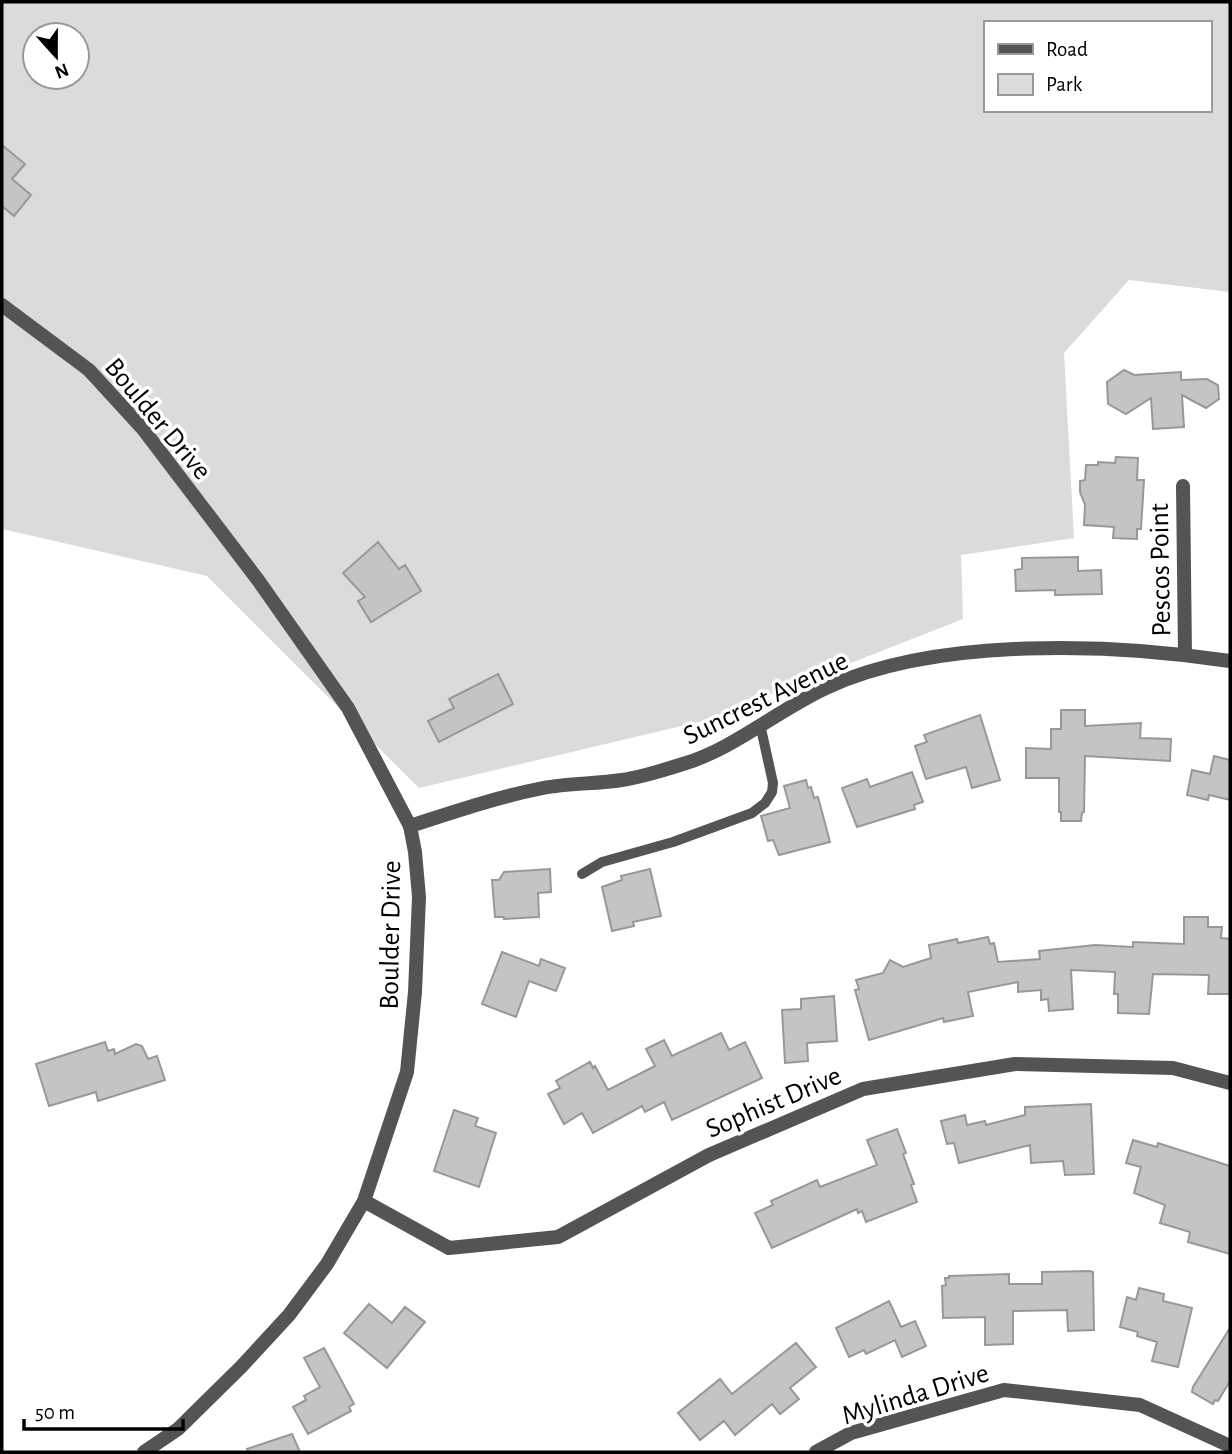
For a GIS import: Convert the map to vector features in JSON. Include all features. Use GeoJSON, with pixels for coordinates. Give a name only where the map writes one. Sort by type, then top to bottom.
{"type":"FeatureCollection","features":[{"type":"Feature","properties":{"kind":"street","name":"Boulder Drive"},"geometry":{"type":"LineString","coordinates":[[2,305],[89,370],[143,429],[258,580],[348,708],[411,826],[419,897],[415,992],[407,1072],[364,1201],[327,1264],[289,1315],[178,1429],[144,1452]]}},
{"type":"Feature","properties":{"kind":"street","name":"Pescos Point"},"geometry":{"type":"LineString","coordinates":[[1183,486],[1185,654]]}},
{"type":"Feature","properties":{"kind":"street","name":"Suncrest Avenue"},"geometry":{"type":"LineString","coordinates":[[411,826],[482,803],[545,788],[623,780],[686,764],[737,740],[760,724],[830,686],[887,667],[939,657],[1009,650],[1102,648],[1185,654],[1230,661]]}},
{"type":"Feature","properties":{"kind":"street","name":"Sophist Drive"},"geometry":{"type":"LineString","coordinates":[[364,1201],[450,1248],[558,1237],[709,1155],[863,1089],[1015,1064],[1173,1068],[1230,1083]]}},
{"type":"Feature","properties":{"kind":"street","name":"Mylinda Drive"},"geometry":{"type":"LineString","coordinates":[[816,1452],[851,1433],[1004,1390],[1140,1405],[1230,1446]]}},
{"type":"Feature","properties":{"kind":"lane"},"geometry":{"type":"LineString","coordinates":[[582,874],[602,862],[673,842],[752,813],[765,803],[772,792],[773,783],[760,724]]}},
{"type":"Feature","properties":{"kind":"green space"},"geometry":{"type":"Polygon","coordinates":[[[2,2],[1230,2],[1230,292],[1129,280],[1064,353],[1074,538],[961,555],[963,619],[703,721],[419,788],[207,576],[2,529],[2,2]]]}},
{"type":"Feature","properties":{"kind":"building"},"geometry":{"type":"Polygon","coordinates":[[[2,145],[25,164],[12,179],[31,195],[14,216],[2,206],[2,145]]]}},
{"type":"Feature","properties":{"kind":"building"},"geometry":{"type":"Polygon","coordinates":[[[1124,370],[1134,375],[1181,372],[1181,380],[1207,379],[1218,385],[1219,399],[1206,408],[1182,395],[1184,427],[1153,429],[1151,398],[1126,414],[1108,404],[1107,382],[1124,370]]]}},
{"type":"Feature","properties":{"kind":"building"},"geometry":{"type":"Polygon","coordinates":[[[1116,457],[1138,458],[1137,480],[1144,480],[1141,529],[1137,529],[1137,539],[1113,538],[1114,527],[1084,525],[1085,505],[1080,492],[1080,481],[1085,480],[1086,465],[1098,465],[1098,462],[1115,463],[1116,457]]]}},
{"type":"Feature","properties":{"kind":"building"},"geometry":{"type":"Polygon","coordinates":[[[378,542],[399,569],[405,565],[421,591],[371,622],[358,601],[365,597],[343,573],[378,542]]]}},
{"type":"Feature","properties":{"kind":"building"},"geometry":{"type":"Polygon","coordinates":[[[1078,557],[1078,571],[1101,570],[1102,594],[1055,595],[1055,590],[1016,591],[1015,570],[1022,569],[1022,558],[1078,557]]]}},
{"type":"Feature","properties":{"kind":"building"},"geometry":{"type":"Polygon","coordinates":[[[498,674],[513,704],[439,742],[428,721],[454,708],[449,699],[498,674]]]}},
{"type":"Feature","properties":{"kind":"building"},"geometry":{"type":"Polygon","coordinates":[[[1061,710],[1085,710],[1085,726],[1141,723],[1140,738],[1171,739],[1170,761],[1085,756],[1084,812],[1081,821],[1061,821],[1059,778],[1026,778],[1026,748],[1051,749],[1051,729],[1061,729],[1061,710]]]}},
{"type":"Feature","properties":{"kind":"building"},"geometry":{"type":"Polygon","coordinates":[[[980,715],[1000,780],[972,788],[966,767],[926,779],[915,746],[927,742],[924,735],[980,715]]]}},
{"type":"Feature","properties":{"kind":"building"},"geometry":{"type":"Polygon","coordinates":[[[1214,756],[1230,760],[1230,800],[1209,795],[1208,800],[1187,795],[1192,770],[1210,774],[1214,756]]]}},
{"type":"Feature","properties":{"kind":"building"},"geometry":{"type":"Polygon","coordinates":[[[912,772],[923,802],[914,805],[915,809],[857,827],[842,788],[867,779],[870,787],[912,772]]]}},
{"type":"Feature","properties":{"kind":"building"},"geometry":{"type":"Polygon","coordinates":[[[806,780],[814,798],[818,797],[830,842],[779,855],[773,840],[768,841],[761,816],[790,808],[784,786],[806,780]]]}},
{"type":"Feature","properties":{"kind":"building"},"geometry":{"type":"Polygon","coordinates":[[[550,869],[551,892],[538,893],[539,917],[495,917],[492,880],[499,880],[504,872],[550,869]]]}},
{"type":"Feature","properties":{"kind":"building"},"geometry":{"type":"Polygon","coordinates":[[[650,869],[661,916],[633,922],[634,926],[612,931],[602,887],[622,880],[621,876],[650,869]]]}},
{"type":"Feature","properties":{"kind":"building"},"geometry":{"type":"Polygon","coordinates":[[[1184,917],[1208,917],[1208,927],[1222,927],[1221,938],[1230,939],[1230,994],[1208,994],[1209,975],[1153,974],[1149,1014],[1118,1013],[1118,994],[1114,994],[1115,972],[1071,970],[1073,1009],[1049,1011],[1048,999],[1041,1000],[1041,990],[1018,992],[1018,982],[968,992],[973,1016],[944,1022],[943,1018],[869,1040],[855,990],[859,989],[856,980],[883,973],[890,960],[903,967],[931,958],[929,945],[957,939],[958,943],[988,937],[990,944],[994,943],[998,962],[1040,959],[1039,951],[1095,945],[1133,947],[1133,942],[1184,944],[1184,917]]]}},
{"type":"Feature","properties":{"kind":"building"},"geometry":{"type":"Polygon","coordinates":[[[502,952],[539,966],[541,959],[565,968],[556,991],[529,981],[516,1017],[482,1004],[502,952]]]}},
{"type":"Feature","properties":{"kind":"building"},"geometry":{"type":"Polygon","coordinates":[[[834,996],[837,1041],[807,1043],[808,1061],[785,1063],[782,1010],[801,1009],[801,999],[834,996]]]}},
{"type":"Feature","properties":{"kind":"building"},"geometry":{"type":"Polygon","coordinates":[[[721,1033],[729,1050],[745,1042],[762,1078],[672,1120],[664,1102],[645,1112],[642,1106],[593,1133],[582,1113],[564,1124],[548,1094],[560,1088],[556,1081],[590,1062],[608,1090],[655,1066],[646,1049],[664,1040],[672,1056],[721,1033]]]}},
{"type":"Feature","properties":{"kind":"building"},"geometry":{"type":"Polygon","coordinates":[[[105,1042],[108,1051],[114,1049],[115,1054],[136,1044],[142,1046],[148,1059],[157,1056],[165,1080],[98,1101],[96,1092],[49,1106],[36,1064],[105,1042]]]}},
{"type":"Feature","properties":{"kind":"building"},"geometry":{"type":"Polygon","coordinates":[[[1091,1104],[1094,1174],[1065,1175],[1063,1161],[1031,1163],[1030,1145],[959,1163],[954,1143],[947,1144],[941,1121],[965,1115],[967,1125],[985,1121],[986,1125],[1025,1115],[1025,1107],[1091,1104]]]}},
{"type":"Feature","properties":{"kind":"building"},"geometry":{"type":"Polygon","coordinates":[[[454,1110],[478,1118],[475,1126],[496,1133],[479,1187],[434,1171],[454,1110]]]}},
{"type":"Feature","properties":{"kind":"building"},"geometry":{"type":"Polygon","coordinates":[[[897,1129],[906,1153],[903,1154],[914,1184],[911,1185],[917,1202],[866,1222],[862,1211],[858,1213],[857,1209],[772,1248],[755,1213],[773,1205],[771,1201],[817,1180],[820,1187],[877,1165],[867,1140],[897,1129]]]}},
{"type":"Feature","properties":{"kind":"building"},"geometry":{"type":"Polygon","coordinates":[[[1133,1140],[1157,1147],[1158,1143],[1230,1166],[1230,1254],[1188,1242],[1190,1232],[1160,1223],[1165,1205],[1134,1193],[1141,1167],[1126,1163],[1133,1140]]]}},
{"type":"Feature","properties":{"kind":"building"},"geometry":{"type":"Polygon","coordinates":[[[1042,1272],[1093,1272],[1094,1330],[1068,1331],[1067,1310],[1013,1311],[1013,1344],[985,1345],[985,1317],[943,1318],[942,1286],[946,1285],[945,1278],[949,1276],[1009,1274],[1009,1284],[1042,1284],[1042,1272]]]}},
{"type":"Feature","properties":{"kind":"building"},"geometry":{"type":"Polygon","coordinates":[[[1139,1288],[1164,1294],[1163,1301],[1192,1308],[1178,1367],[1152,1361],[1157,1342],[1137,1336],[1138,1332],[1120,1327],[1127,1297],[1136,1300],[1139,1288]]]}},
{"type":"Feature","properties":{"kind":"building"},"geometry":{"type":"Polygon","coordinates":[[[889,1301],[901,1327],[915,1321],[926,1346],[902,1357],[895,1340],[866,1354],[864,1350],[849,1357],[836,1328],[889,1301]]]}},
{"type":"Feature","properties":{"kind":"building"},"geometry":{"type":"Polygon","coordinates":[[[369,1304],[392,1323],[405,1307],[425,1322],[387,1368],[344,1333],[369,1304]]]}},
{"type":"Feature","properties":{"kind":"building"},"geometry":{"type":"Polygon","coordinates":[[[1230,1328],[1230,1381],[1218,1401],[1215,1400],[1213,1404],[1192,1392],[1193,1387],[1230,1328]]]}},
{"type":"Feature","properties":{"kind":"building"},"geometry":{"type":"Polygon","coordinates":[[[796,1343],[816,1367],[790,1388],[799,1399],[780,1414],[772,1404],[735,1435],[724,1421],[700,1440],[678,1413],[720,1379],[732,1394],[796,1343]]]}},
{"type":"Feature","properties":{"kind":"building"},"geometry":{"type":"Polygon","coordinates":[[[324,1348],[354,1404],[349,1407],[351,1411],[308,1434],[293,1407],[306,1400],[304,1396],[320,1387],[304,1358],[324,1348]]]}},
{"type":"Feature","properties":{"kind":"building"},"geometry":{"type":"Polygon","coordinates":[[[292,1434],[300,1452],[248,1452],[247,1449],[292,1434]]]}}]}
